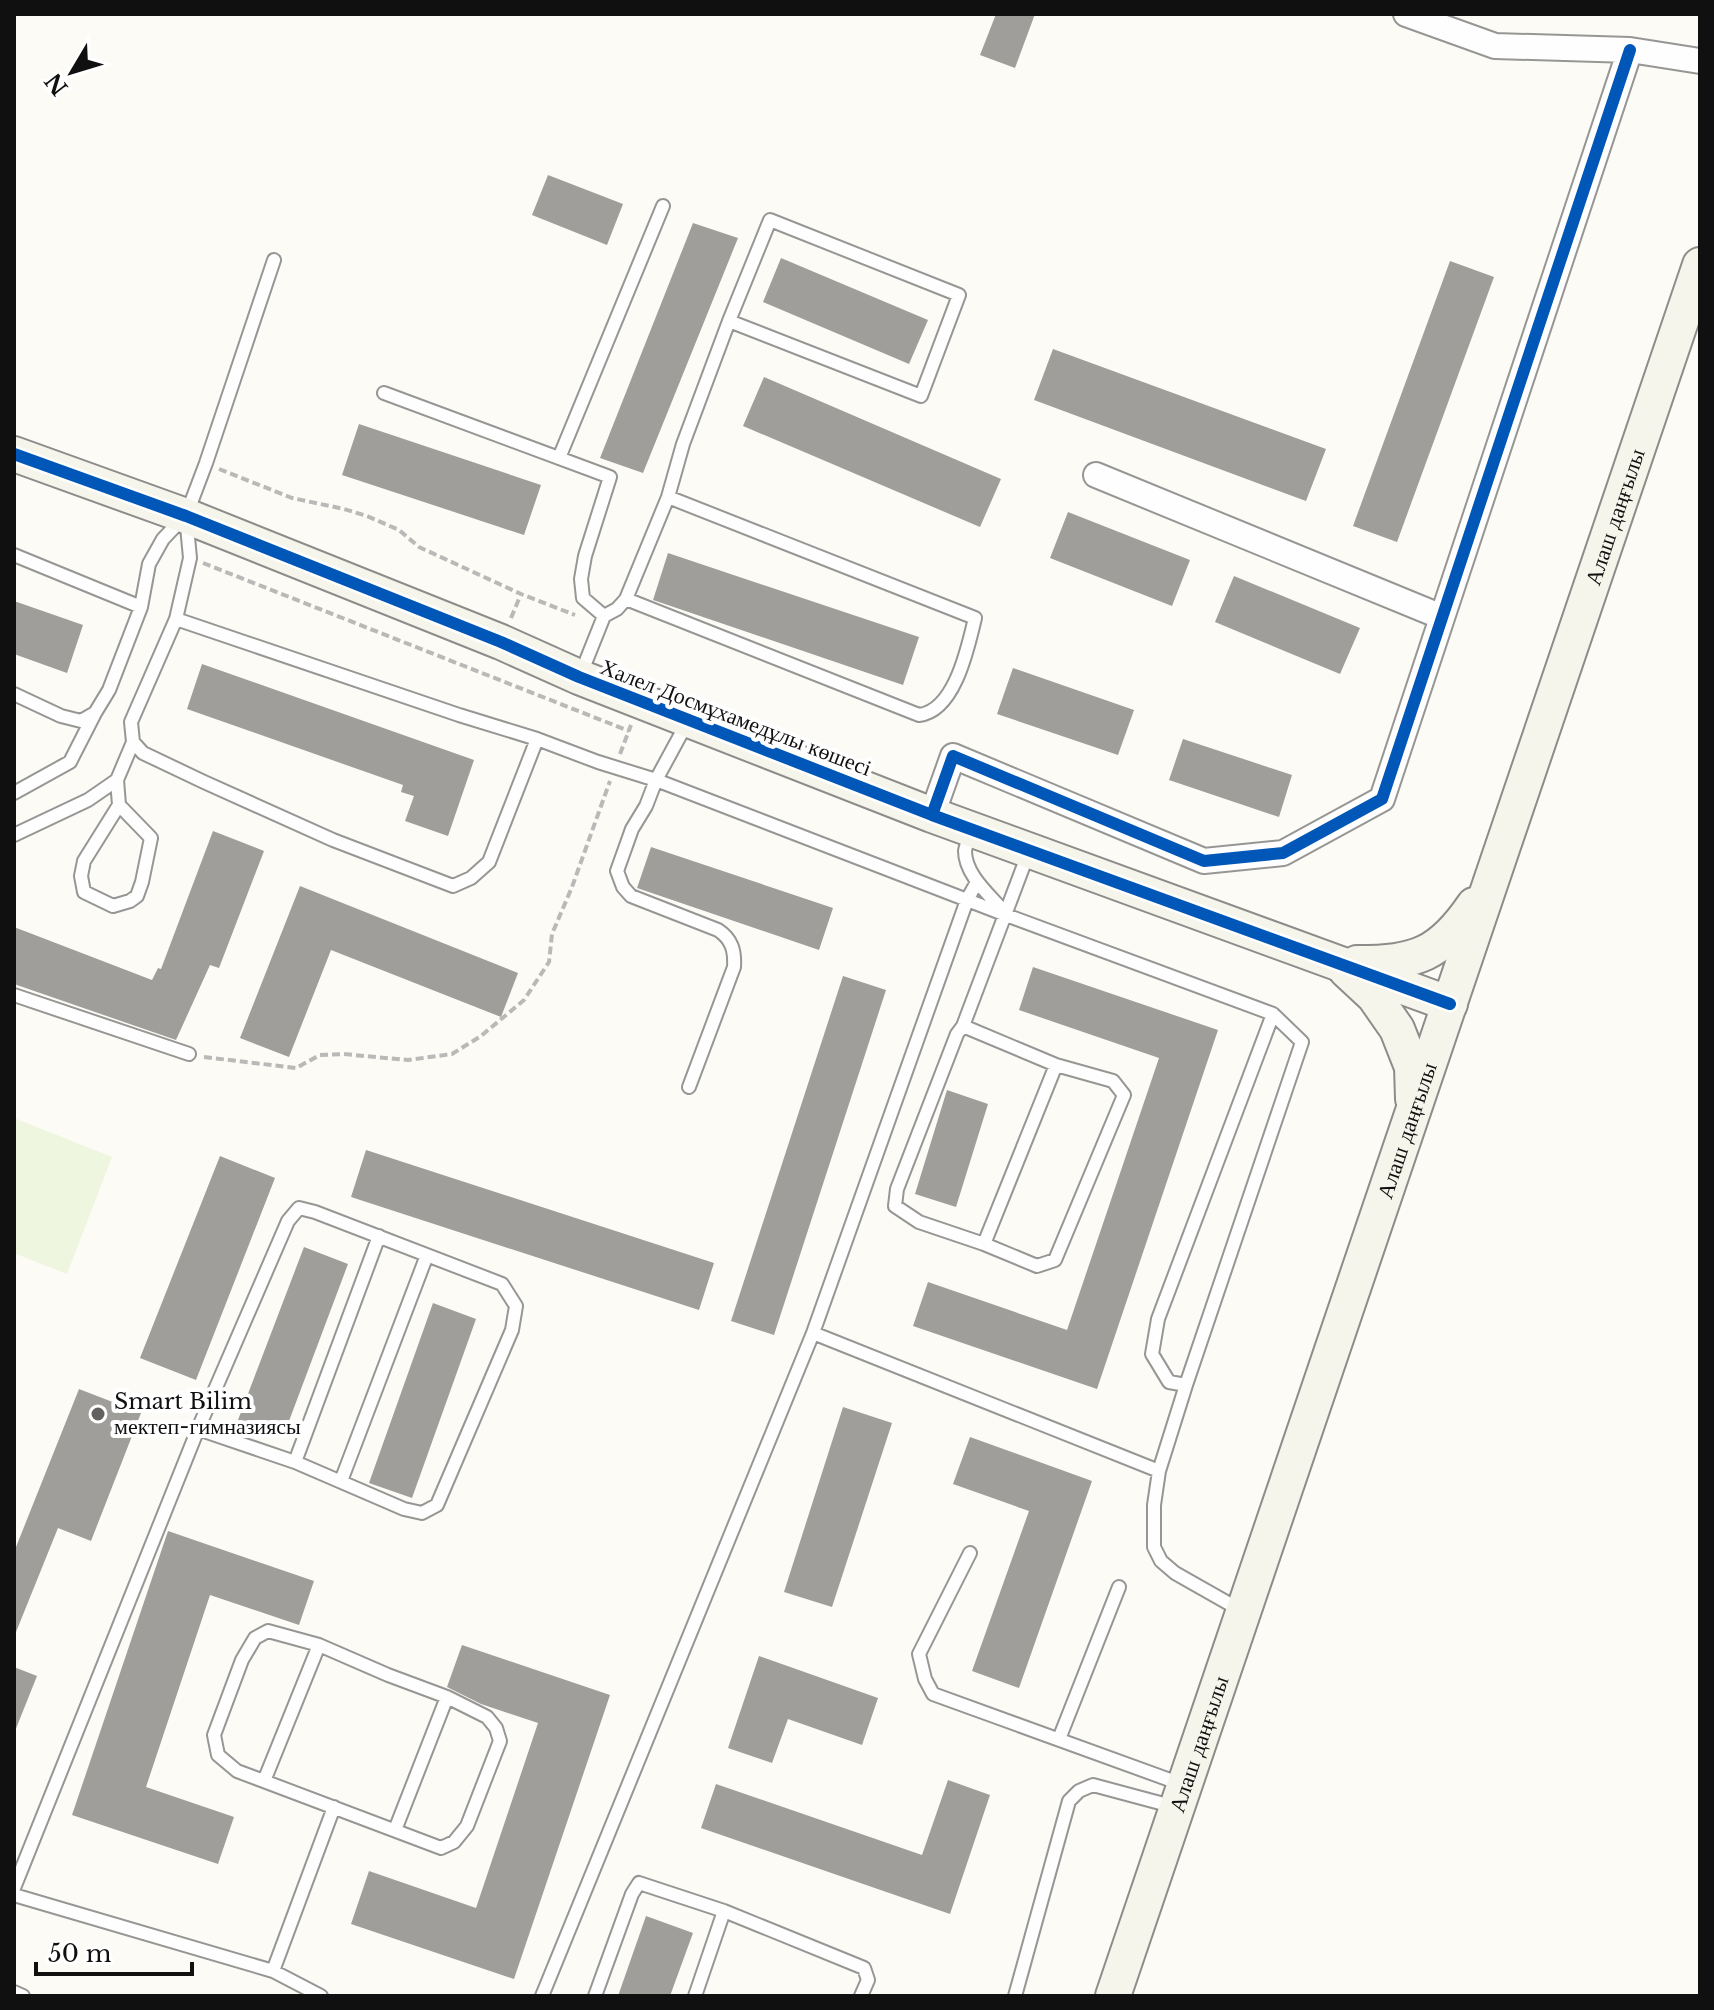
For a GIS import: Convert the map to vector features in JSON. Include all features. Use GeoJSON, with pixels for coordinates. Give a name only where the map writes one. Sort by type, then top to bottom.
{"type":"FeatureCollection","features":[{"type":"Feature","properties":{"kind":"main road","name":"Алаш даңғылы"},"geometry":{"type":"LineString","coordinates":[[1113,1996],[1492,879],[1694,303],[1700,265]]}},
{"type":"Feature","properties":{"kind":"main road","name":"Халел Досмұхамедұлы көшесі"},"geometry":{"type":"LineString","coordinates":[[14,454],[186,516],[501,642],[579,677],[635,716],[689,720],[971,830],[1450,1004]]}},
{"type":"Feature","properties":{"kind":"main road"},"geometry":{"type":"LineString","coordinates":[[1339,964],[1387,963],[1428,952],[1445,941],[1461,923],[1492,879]]}},
{"type":"Feature","properties":{"kind":"main road"},"geometry":{"type":"LineString","coordinates":[[1339,964],[1374,996],[1397,1029],[1412,1067],[1413,1111]]}},
{"type":"Feature","properties":{"kind":"street"},"geometry":{"type":"LineString","coordinates":[[1406,14],[1495,46],[1630,50],[1700,61]]}},
{"type":"Feature","properties":{"kind":"street"},"geometry":{"type":"LineString","coordinates":[[932,815],[953,756],[1204,861],[1283,853],[1382,799],[1630,50]]}},
{"type":"Feature","properties":{"kind":"street"},"geometry":{"type":"LineString","coordinates":[[1096,475],[1442,617]]}},
{"type":"Feature","properties":{"kind":"lane"},"geometry":{"type":"LineString","coordinates":[[559,458],[663,206]]}},
{"type":"Feature","properties":{"kind":"lane"},"geometry":{"type":"LineString","coordinates":[[579,677],[602,620],[626,599],[668,497],[683,444],[729,321],[770,220],[959,295],[921,396],[729,321]]}},
{"type":"Feature","properties":{"kind":"lane"},"geometry":{"type":"LineString","coordinates":[[14,793],[70,762],[109,690],[141,607],[149,564],[163,539],[186,516],[274,260]]}},
{"type":"Feature","properties":{"kind":"lane"},"geometry":{"type":"LineString","coordinates":[[384,393],[610,477],[585,556],[581,579],[583,598],[602,620]]}},
{"type":"Feature","properties":{"kind":"lane"},"geometry":{"type":"LineString","coordinates":[[626,599],[919,715],[927,714],[944,701],[955,681],[975,618],[668,497]]}},
{"type":"Feature","properties":{"kind":"lane"},"geometry":{"type":"LineString","coordinates":[[119,805],[151,838],[137,896],[113,906],[84,892],[81,876],[84,861],[119,805],[117,780],[133,742],[131,722],[176,619],[190,558],[186,516]]}},
{"type":"Feature","properties":{"kind":"lane"},"geometry":{"type":"LineString","coordinates":[[14,555],[141,607]]}},
{"type":"Feature","properties":{"kind":"lane"},"geometry":{"type":"LineString","coordinates":[[176,619],[656,780],[1273,1014],[1302,1042],[1186,1385],[1159,1471],[1154,1505],[1154,1547],[1161,1561],[1175,1573],[1243,1612]]}},
{"type":"Feature","properties":{"kind":"lane"},"geometry":{"type":"LineString","coordinates":[[14,694],[71,719],[81,721],[95,713]]}},
{"type":"Feature","properties":{"kind":"lane"},"geometry":{"type":"LineString","coordinates":[[689,720],[632,829],[617,871],[623,887],[631,896],[718,930],[735,950],[734,967],[689,1087]]}},
{"type":"Feature","properties":{"kind":"lane"},"geometry":{"type":"LineString","coordinates":[[133,742],[143,753],[204,782],[333,840],[453,886],[471,878],[489,862],[537,739]]}},
{"type":"Feature","properties":{"kind":"lane"},"geometry":{"type":"LineString","coordinates":[[14,835],[88,800],[117,780]]}},
{"type":"Feature","properties":{"kind":"lane"},"geometry":{"type":"LineString","coordinates":[[971,830],[965,851],[969,867],[977,882],[1006,915]]}},
{"type":"Feature","properties":{"kind":"lane"},"geometry":{"type":"LineString","coordinates":[[963,1026],[1056,1065],[1113,1081],[1124,1095],[1055,1260],[1037,1266],[919,1222],[895,1206],[897,1189],[1029,851]]}},
{"type":"Feature","properties":{"kind":"lane"},"geometry":{"type":"LineString","coordinates":[[542,1996],[813,1333],[967,900],[977,882]]}},
{"type":"Feature","properties":{"kind":"lane"},"geometry":{"type":"LineString","coordinates":[[14,995],[189,1054]]}},
{"type":"Feature","properties":{"kind":"lane"},"geometry":{"type":"LineString","coordinates":[[1186,1385],[1169,1382],[1152,1354],[1158,1319],[1273,1014]]}},
{"type":"Feature","properties":{"kind":"lane"},"geometry":{"type":"LineString","coordinates":[[984,1244],[1056,1065]]}},
{"type":"Feature","properties":{"kind":"lane"},"geometry":{"type":"LineString","coordinates":[[14,1888],[198,1429],[288,1221],[299,1208],[502,1284],[516,1306],[512,1330],[437,1505],[422,1513],[404,1509],[295,1462],[198,1429]]}},
{"type":"Feature","properties":{"kind":"lane"},"geometry":{"type":"LineString","coordinates":[[295,1462],[379,1236]]}},
{"type":"Feature","properties":{"kind":"lane"},"geometry":{"type":"LineString","coordinates":[[341,1481],[427,1255]]}},
{"type":"Feature","properties":{"kind":"lane"},"geometry":{"type":"LineString","coordinates":[[813,1333],[1159,1471]]}},
{"type":"Feature","properties":{"kind":"lane"},"geometry":{"type":"LineString","coordinates":[[970,1553],[919,1654],[925,1679],[933,1694],[1059,1739],[1180,1796]]}},
{"type":"Feature","properties":{"kind":"lane"},"geometry":{"type":"LineString","coordinates":[[1059,1739],[1119,1587]]}},
{"type":"Feature","properties":{"kind":"lane"},"geometry":{"type":"LineString","coordinates":[[268,1631],[319,1645],[447,1697],[487,1717],[496,1728],[500,1741],[467,1826],[454,1842],[441,1848],[237,1771],[218,1755],[214,1735],[242,1660],[255,1638],[268,1631]]}},
{"type":"Feature","properties":{"kind":"lane"},"geometry":{"type":"LineString","coordinates":[[264,1781],[319,1645]]}},
{"type":"Feature","properties":{"kind":"lane"},"geometry":{"type":"LineString","coordinates":[[395,1830],[447,1697]]}},
{"type":"Feature","properties":{"kind":"lane"},"geometry":{"type":"LineString","coordinates":[[1015,1996],[1069,1801],[1079,1791],[1093,1785],[1180,1796]]}},
{"type":"Feature","properties":{"kind":"lane"},"geometry":{"type":"LineString","coordinates":[[273,1971],[334,1807]]}},
{"type":"Feature","properties":{"kind":"lane"},"geometry":{"type":"LineString","coordinates":[[595,1996],[632,1894],[639,1883],[724,1911],[864,1968],[868,1980],[861,1996]]}},
{"type":"Feature","properties":{"kind":"lane"},"geometry":{"type":"LineString","coordinates":[[14,1895],[273,1971],[321,1996]]}},
{"type":"Feature","properties":{"kind":"lane"},"geometry":{"type":"LineString","coordinates":[[695,1996],[724,1911]]}},
{"type":"Feature","properties":{"kind":"lane"},"geometry":{"type":"LineString","coordinates":[[14,1992],[23,1996]]}},
{"type":"Feature","properties":{"kind":"path"},"geometry":{"type":"LineString","coordinates":[[206,463],[292,498],[367,516],[399,530],[419,547],[521,594],[602,620]]}},
{"type":"Feature","properties":{"kind":"path"},"geometry":{"type":"LineString","coordinates":[[189,1054],[296,1068],[320,1055],[408,1060],[452,1054],[481,1036],[524,1000],[549,962],[552,934],[635,716],[190,558]]}},
{"type":"Feature","properties":{"kind":"green space"},"geometry":{"type":"Polygon","coordinates":[[[14,1118],[112,1157],[67,1274],[14,1253],[14,1118]]]}},
{"type":"Feature","properties":{"kind":"building"},"geometry":{"type":"Polygon","coordinates":[[[996,14],[1035,14],[1015,68],[980,55],[996,14]]]}},
{"type":"Feature","properties":{"kind":"building"},"geometry":{"type":"Polygon","coordinates":[[[548,175],[623,204],[607,245],[532,215],[548,175]]]}},
{"type":"Feature","properties":{"kind":"building"},"geometry":{"type":"Polygon","coordinates":[[[693,223],[738,238],[643,473],[600,458],[693,223]]]}},
{"type":"Feature","properties":{"kind":"building"},"geometry":{"type":"Polygon","coordinates":[[[781,258],[928,320],[909,364],[763,302],[781,258]]]}},
{"type":"Feature","properties":{"kind":"building"},"geometry":{"type":"Polygon","coordinates":[[[1450,261],[1494,277],[1397,542],[1353,526],[1450,261]]]}},
{"type":"Feature","properties":{"kind":"building"},"geometry":{"type":"Polygon","coordinates":[[[1053,349],[1326,449],[1306,501],[1034,400],[1053,349]]]}},
{"type":"Feature","properties":{"kind":"building"},"geometry":{"type":"Polygon","coordinates":[[[764,377],[1001,479],[980,527],[743,426],[764,377]]]}},
{"type":"Feature","properties":{"kind":"building"},"geometry":{"type":"Polygon","coordinates":[[[359,424],[541,485],[524,535],[342,475],[359,424]]]}},
{"type":"Feature","properties":{"kind":"building"},"geometry":{"type":"Polygon","coordinates":[[[1068,512],[1190,560],[1172,606],[1050,558],[1068,512]]]}},
{"type":"Feature","properties":{"kind":"building"},"geometry":{"type":"Polygon","coordinates":[[[668,553],[919,637],[903,685],[653,600],[668,553]]]}},
{"type":"Feature","properties":{"kind":"building"},"geometry":{"type":"Polygon","coordinates":[[[1234,576],[1360,628],[1340,674],[1215,622],[1234,576]]]}},
{"type":"Feature","properties":{"kind":"building"},"geometry":{"type":"Polygon","coordinates":[[[14,601],[83,625],[67,673],[14,654],[14,601]]]}},
{"type":"Feature","properties":{"kind":"building"},"geometry":{"type":"Polygon","coordinates":[[[202,664],[474,760],[448,836],[405,821],[414,796],[401,792],[403,785],[187,709],[202,664]]]}},
{"type":"Feature","properties":{"kind":"building"},"geometry":{"type":"Polygon","coordinates":[[[1013,668],[1134,710],[1118,755],[997,714],[1013,668]]]}},
{"type":"Feature","properties":{"kind":"building"},"geometry":{"type":"Polygon","coordinates":[[[1183,739],[1292,775],[1279,817],[1169,780],[1183,739]]]}},
{"type":"Feature","properties":{"kind":"building"},"geometry":{"type":"Polygon","coordinates":[[[213,831],[264,851],[219,968],[210,965],[176,1040],[14,984],[14,927],[152,980],[158,968],[161,969],[213,831]]]}},
{"type":"Feature","properties":{"kind":"building"},"geometry":{"type":"Polygon","coordinates":[[[651,847],[833,908],[819,950],[637,888],[651,847]]]}},
{"type":"Feature","properties":{"kind":"building"},"geometry":{"type":"Polygon","coordinates":[[[300,886],[518,973],[501,1017],[331,950],[289,1057],[240,1038],[300,886]]]}},
{"type":"Feature","properties":{"kind":"building"},"geometry":{"type":"Polygon","coordinates":[[[1033,967],[1218,1030],[1097,1389],[913,1326],[928,1282],[1067,1330],[1159,1058],[1019,1010],[1033,967]]]}},
{"type":"Feature","properties":{"kind":"building"},"geometry":{"type":"Polygon","coordinates":[[[843,976],[886,990],[774,1335],[731,1321],[843,976]]]}},
{"type":"Feature","properties":{"kind":"building"},"geometry":{"type":"Polygon","coordinates":[[[947,1090],[988,1104],[956,1207],[915,1194],[947,1090]]]}},
{"type":"Feature","properties":{"kind":"building"},"geometry":{"type":"Polygon","coordinates":[[[366,1150],[714,1263],[699,1310],[351,1197],[366,1150]]]}},
{"type":"Feature","properties":{"kind":"building"},"geometry":{"type":"Polygon","coordinates":[[[220,1156],[275,1178],[196,1380],[140,1358],[220,1156]]]}},
{"type":"Feature","properties":{"kind":"building"},"geometry":{"type":"Polygon","coordinates":[[[304,1247],[348,1264],[283,1437],[238,1420],[304,1247]]]}},
{"type":"Feature","properties":{"kind":"building"},"geometry":{"type":"Polygon","coordinates":[[[433,1303],[476,1319],[412,1498],[369,1483],[433,1303]]]}},
{"type":"Feature","properties":{"kind":"building"},"geometry":{"type":"Polygon","coordinates":[[[79,1389],[141,1413],[91,1541],[58,1528],[14,1637],[14,1552],[79,1389]]]}},
{"type":"Feature","properties":{"kind":"building"},"geometry":{"type":"Polygon","coordinates":[[[843,1407],[892,1423],[832,1607],[784,1592],[843,1407]]]}},
{"type":"Feature","properties":{"kind":"building"},"geometry":{"type":"Polygon","coordinates":[[[970,1437],[1092,1481],[1019,1688],[972,1671],[1029,1511],[953,1484],[970,1437]]]}},
{"type":"Feature","properties":{"kind":"building"},"geometry":{"type":"Polygon","coordinates":[[[168,1531],[314,1581],[299,1625],[210,1595],[146,1787],[234,1817],[218,1864],[72,1815],[168,1531]]]}},
{"type":"Feature","properties":{"kind":"building"},"geometry":{"type":"Polygon","coordinates":[[[462,1645],[610,1695],[514,1979],[351,1924],[369,1871],[476,1908],[538,1723],[481,1704],[447,1687],[462,1645]]]}},
{"type":"Feature","properties":{"kind":"building"},"geometry":{"type":"Polygon","coordinates":[[[759,1656],[878,1698],[862,1745],[788,1719],[772,1763],[728,1748],[759,1656]]]}},
{"type":"Feature","properties":{"kind":"building"},"geometry":{"type":"Polygon","coordinates":[[[14,1667],[37,1676],[15,1731],[14,1731],[14,1667]]]}},
{"type":"Feature","properties":{"kind":"building"},"geometry":{"type":"Polygon","coordinates":[[[948,1780],[990,1795],[950,1914],[701,1828],[716,1784],[922,1855],[948,1780]]]}},
{"type":"Feature","properties":{"kind":"building"},"geometry":{"type":"Polygon","coordinates":[[[646,1916],[693,1933],[670,1996],[618,1996],[646,1916]]]}},
{"type":"Feature","properties":{"kind":"cycle path"},"geometry":{"type":"LineString","coordinates":[[932,815],[953,756],[1204,861],[1283,853],[1382,799],[1630,50]]}},
{"type":"Feature","properties":{"kind":"cycle path"},"geometry":{"type":"LineString","coordinates":[[14,454],[186,516],[501,642],[579,677],[932,815],[1450,1004]]}},
{"type":"Feature","properties":{"kind":"place","name":"Smart Bilim мектеп-гимназиясы"},"geometry":{"type":"Point","coordinates":[98,1414]}}]}
